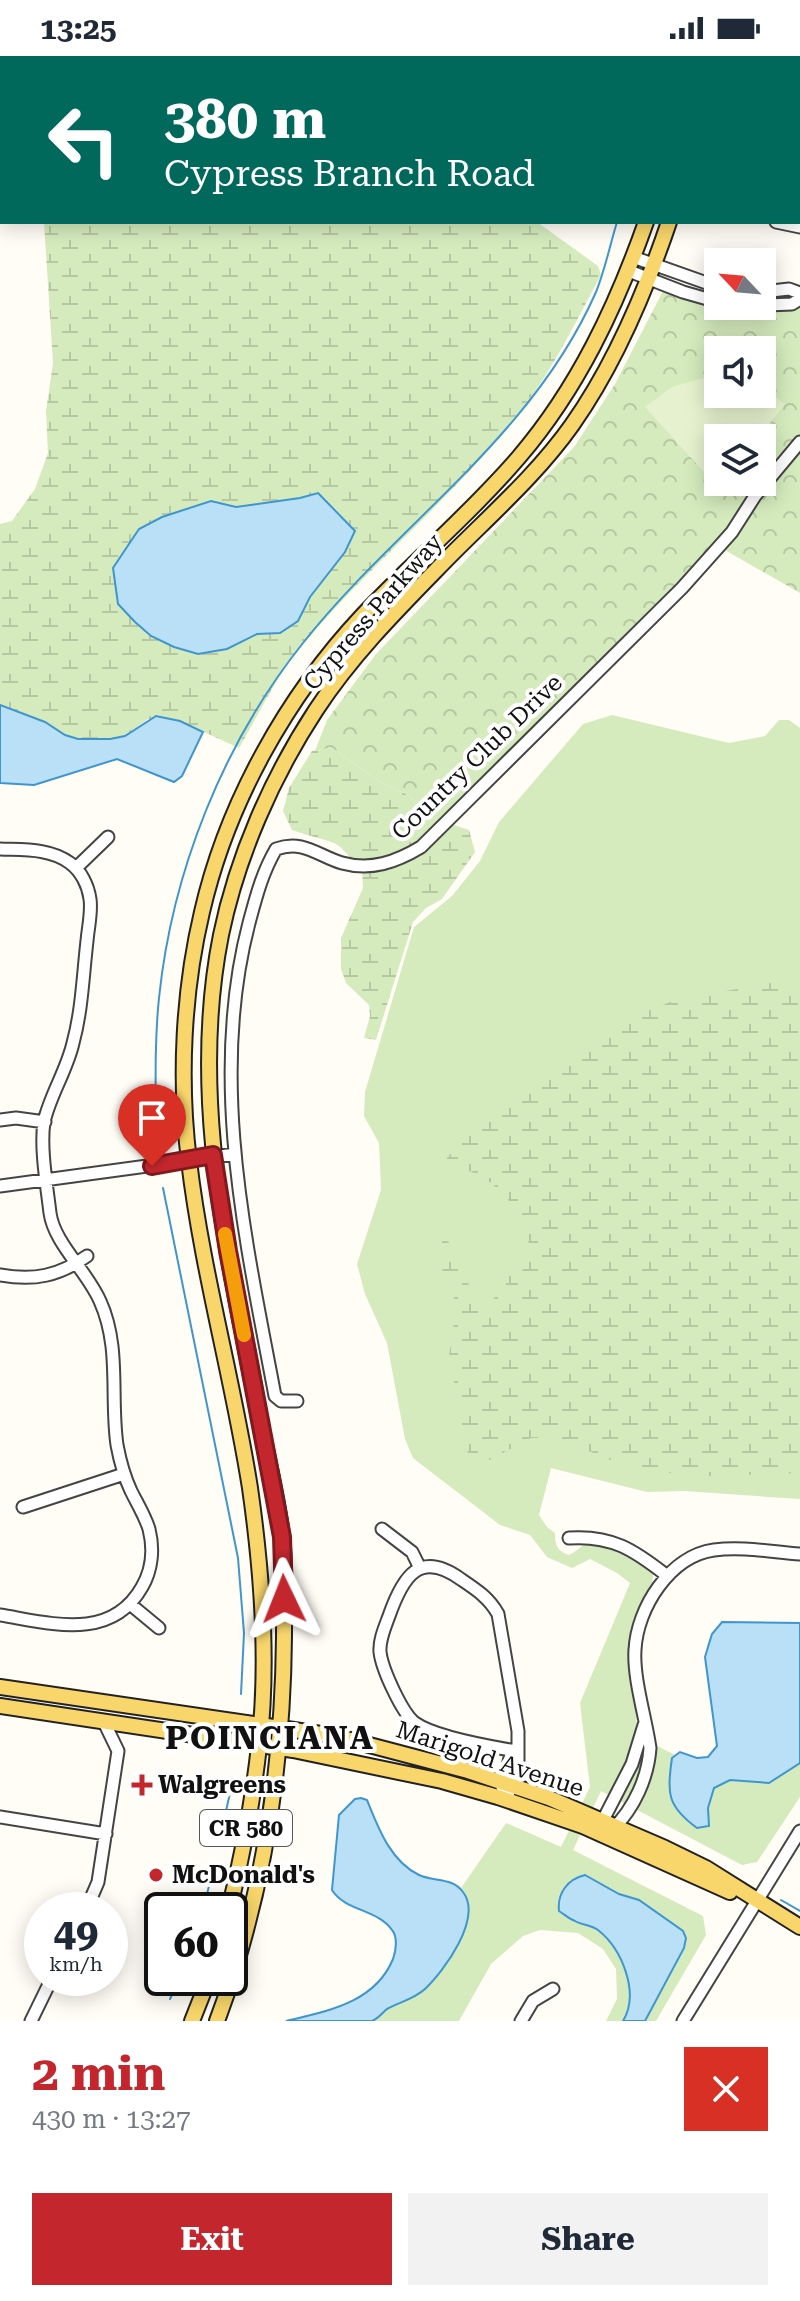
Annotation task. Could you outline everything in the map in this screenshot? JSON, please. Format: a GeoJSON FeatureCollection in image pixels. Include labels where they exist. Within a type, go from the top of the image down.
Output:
{"type":"FeatureCollection","features":[{"type":"Feature","properties":{"kind":"main road","name":"Cypress Parkway"},"geometry":{"type":"LineString","coordinates":[[232,1892],[259,1746],[262,1617],[250,1486],[189,1161],[184,1090],[185,1034],[192,966],[202,912],[224,842],[252,776],[284,718],[318,668],[361,617],[519,457],[551,415],[608,321],[645,224]]}},
{"type":"Feature","properties":{"kind":"main road","name":"Cypress Parkway"},"geometry":{"type":"LineString","coordinates":[[217,2021],[258,1883],[278,1748],[284,1663],[282,1537],[213,1155],[207,1080],[211,999],[221,933],[256,824],[279,775],[316,710],[356,656],[537,467],[571,427],[610,364],[652,272],[668,224]]}},
{"type":"Feature","properties":{"kind":"main road","name":"Marigold Avenue"},"geometry":{"type":"LineString","coordinates":[[0,1687],[335,1736],[384,1747],[606,1828],[738,1896],[757,1901],[800,1927]]}},
{"type":"Feature","properties":{"kind":"main road","name":"Marigold Avenue"},"geometry":{"type":"LineString","coordinates":[[0,1706],[278,1748],[505,1791]]}},
{"type":"Feature","properties":{"kind":"main road"},"geometry":{"type":"LineString","coordinates":[[192,2021],[202,1996]]}},
{"type":"Feature","properties":{"kind":"street"},"geometry":{"type":"LineString","coordinates":[[631,264],[704,296]]}},
{"type":"Feature","properties":{"kind":"street"},"geometry":{"type":"LineString","coordinates":[[652,272],[704,284]]}},
{"type":"Feature","properties":{"kind":"street"},"geometry":{"type":"LineString","coordinates":[[776,290],[789,289],[800,293]]}},
{"type":"Feature","properties":{"kind":"street"},"geometry":{"type":"LineString","coordinates":[[776,305],[792,304],[800,299]]}},
{"type":"Feature","properties":{"kind":"street","name":"Country Club Drive"},"geometry":{"type":"LineString","coordinates":[[297,1401],[281,1401],[275,1396],[250,1264],[235,1154],[230,1077],[233,1016],[243,948],[260,881],[276,849],[287,845],[307,847],[343,863],[375,866],[402,858],[421,847],[682,588],[732,532],[755,496],[800,442]]}},
{"type":"Feature","properties":{"kind":"street"},"geometry":{"type":"LineString","coordinates":[[76,868],[108,837]]}},
{"type":"Feature","properties":{"kind":"street"},"geometry":{"type":"LineString","coordinates":[[0,849],[54,854],[76,868],[91,902],[73,1044],[45,1122],[43,1141],[50,1213],[56,1232],[82,1259],[110,1332],[114,1355],[116,1433],[124,1474],[147,1521],[152,1548],[145,1582],[130,1604],[108,1619],[84,1626],[69,1626],[0,1615]]}},
{"type":"Feature","properties":{"kind":"street"},"geometry":{"type":"LineString","coordinates":[[56,1091],[69,1096]]}},
{"type":"Feature","properties":{"kind":"street"},"geometry":{"type":"LineString","coordinates":[[0,1120],[16,1118],[45,1122]]}},
{"type":"Feature","properties":{"kind":"street"},"geometry":{"type":"LineString","coordinates":[[0,1186],[235,1154]]}},
{"type":"Feature","properties":{"kind":"street"},"geometry":{"type":"LineString","coordinates":[[0,1275],[41,1277],[60,1272],[82,1259]]}},
{"type":"Feature","properties":{"kind":"street"},"geometry":{"type":"LineString","coordinates":[[23,1507],[124,1474]]}},
{"type":"Feature","properties":{"kind":"street"},"geometry":{"type":"LineString","coordinates":[[382,1529],[412,1552],[420,1568]]}},
{"type":"Feature","properties":{"kind":"street"},"geometry":{"type":"LineString","coordinates":[[569,1538],[594,1537],[623,1546],[666,1575]]}},
{"type":"Feature","properties":{"kind":"street"},"geometry":{"type":"LineString","coordinates":[[606,1828],[625,1819],[649,1763],[650,1748],[635,1649],[649,1606],[666,1575],[698,1554],[713,1550],[800,1554]]}},
{"type":"Feature","properties":{"kind":"street"},"geometry":{"type":"LineString","coordinates":[[505,1791],[518,1760],[518,1731],[498,1614],[487,1598],[450,1570],[434,1566],[420,1568],[409,1575],[403,1584],[381,1643],[382,1660],[403,1709],[413,1722],[427,1729],[516,1751]]}},
{"type":"Feature","properties":{"kind":"street"},"geometry":{"type":"LineString","coordinates":[[130,1604],[159,1628]]}},
{"type":"Feature","properties":{"kind":"street"},"geometry":{"type":"LineString","coordinates":[[606,1828],[646,1720]]}},
{"type":"Feature","properties":{"kind":"street"},"geometry":{"type":"LineString","coordinates":[[94,1892],[118,1751],[104,1722]]}},
{"type":"Feature","properties":{"kind":"street"},"geometry":{"type":"LineString","coordinates":[[0,1817],[106,1834]]}},
{"type":"Feature","properties":{"kind":"street"},"geometry":{"type":"LineString","coordinates":[[683,2021],[800,1831]]}},
{"type":"Feature","properties":{"kind":"street"},"geometry":{"type":"LineString","coordinates":[[521,2021],[533,2001],[553,1989]]}},
{"type":"Feature","properties":{"kind":"street"},"geometry":{"type":"LineString","coordinates":[[31,2021],[43,1996]]}},
{"type":"Feature","properties":{"kind":"green space"},"geometry":{"type":"Polygon","coordinates":[[[44,224],[540,224],[598,266],[601,275],[554,362],[520,412],[441,501],[303,644],[239,748],[180,721],[148,719],[125,736],[78,739],[0,705],[0,524],[12,521],[35,489],[48,453],[46,411],[53,363],[44,224]],[[318,493],[236,507],[211,501],[139,529],[132,541],[118,604],[151,636],[227,649],[257,634],[280,633],[298,621],[310,597],[345,552],[330,506],[318,493]]]}},
{"type":"Feature","properties":{"kind":"green space"},"geometry":{"type":"Polygon","coordinates":[[[664,289],[704,302],[704,320],[776,320],[776,311],[800,304],[800,436],[776,464],[776,424],[704,424],[704,496],[750,496],[728,529],[668,596],[440,822],[406,794],[380,782],[331,747],[315,751],[327,720],[376,654],[574,447],[615,384],[664,289]]]}},
{"type":"Feature","properties":{"kind":"green space"},"geometry":{"type":"Polygon","coordinates":[[[704,378],[704,408],[776,408],[776,398],[785,404],[769,424],[704,424],[704,472],[645,407],[672,387],[704,378]]]}},
{"type":"Feature","properties":{"kind":"green space"},"geometry":{"type":"Polygon","coordinates":[[[800,449],[800,593],[723,549],[761,496],[776,496],[776,478],[800,449]]]}},
{"type":"Feature","properties":{"kind":"green space"},"geometry":{"type":"Polygon","coordinates":[[[612,715],[729,743],[765,736],[779,720],[789,720],[800,728],[800,1499],[684,1491],[647,1492],[551,1468],[539,1515],[555,1533],[562,1552],[569,1555],[588,1543],[599,1542],[624,1552],[653,1572],[630,1650],[637,1708],[635,1735],[683,1759],[704,1764],[717,1750],[720,1733],[706,1650],[711,1635],[722,1622],[800,1622],[800,1797],[757,1862],[742,1865],[601,1791],[573,1850],[703,1916],[706,1935],[656,2021],[606,2021],[617,1999],[616,1969],[603,1949],[578,1933],[540,1930],[523,1936],[491,1964],[459,2021],[372,2021],[389,2008],[411,1998],[467,1898],[461,1888],[506,1823],[561,1847],[590,1787],[580,1703],[630,1583],[590,1559],[572,1568],[547,1557],[530,1535],[500,1525],[413,1458],[405,1439],[387,1343],[365,1294],[357,1264],[381,1190],[379,1143],[364,1116],[365,1092],[414,927],[452,896],[480,861],[499,822],[583,724],[612,715]]]}},
{"type":"Feature","properties":{"kind":"green space"},"geometry":{"type":"Polygon","coordinates":[[[331,747],[380,782],[406,794],[440,822],[401,854],[376,863],[353,859],[334,843],[292,830],[283,811],[289,788],[312,751],[331,747]]]}},
{"type":"Feature","properties":{"kind":"green space"},"geometry":{"type":"Polygon","coordinates":[[[451,824],[469,830],[475,852],[442,899],[426,908],[413,922],[376,1040],[364,1038],[370,1016],[369,1005],[346,983],[341,969],[341,938],[363,888],[362,869],[400,863],[421,850],[451,824]]]}},
{"type":"Feature","properties":{"kind":"green space"},"geometry":{"type":"Polygon","coordinates":[[[771,983],[800,986],[800,1473],[710,1476],[634,1470],[558,1438],[531,1438],[478,1466],[470,1465],[449,1356],[455,1316],[454,1297],[441,1267],[437,1244],[440,1239],[449,1242],[469,1284],[489,1304],[505,1286],[509,1276],[521,1275],[528,1238],[515,1208],[499,1190],[472,1172],[443,1163],[471,1129],[613,1025],[675,1000],[771,983]]]}},
{"type":"Feature","properties":{"kind":"water"},"geometry":{"type":"Polygon","coordinates":[[[318,493],[355,531],[345,552],[310,597],[298,621],[280,633],[257,634],[227,649],[198,654],[151,636],[118,604],[113,568],[139,529],[162,517],[211,501],[236,507],[318,493]]]}},
{"type":"Feature","properties":{"kind":"water"},"geometry":{"type":"Polygon","coordinates":[[[0,705],[78,739],[125,736],[156,716],[180,721],[203,732],[182,776],[174,782],[117,759],[34,785],[0,783],[0,705]]]}},
{"type":"Feature","properties":{"kind":"water"},"geometry":{"type":"Polygon","coordinates":[[[722,1622],[800,1623],[800,1763],[769,1783],[730,1780],[714,1788],[708,1808],[709,1826],[697,1828],[680,1813],[671,1798],[670,1770],[672,1758],[680,1752],[697,1758],[708,1757],[717,1746],[705,1657],[712,1634],[722,1622]]]}},
{"type":"Feature","properties":{"kind":"water"},"geometry":{"type":"Polygon","coordinates":[[[355,1799],[367,1800],[386,1842],[400,1861],[419,1875],[448,1882],[463,1892],[468,1903],[465,1929],[451,1957],[425,1989],[387,2009],[374,2020],[286,2021],[333,2009],[362,1995],[385,1974],[393,1959],[396,1940],[386,1923],[345,1902],[332,1890],[339,1815],[355,1799]]]}},
{"type":"Feature","properties":{"kind":"water"},"geometry":{"type":"Polygon","coordinates":[[[585,1875],[619,1894],[639,1900],[683,1931],[686,1938],[684,1948],[645,2021],[623,2021],[630,1998],[629,1985],[621,1960],[607,1938],[595,1928],[559,1911],[565,1888],[585,1875]]]}},
{"type":"Feature","properties":{"kind":"waterway"},"geometry":{"type":"LineString","coordinates":[[156,1143],[156,1034],[166,951],[189,857],[226,766],[274,682],[303,643],[340,599],[461,477],[537,392],[569,344],[596,292],[616,224]]}},
{"type":"Feature","properties":{"kind":"waterway"},"geometry":{"type":"LineString","coordinates":[[163,1188],[238,1558],[244,1633],[241,1694]]}},
{"type":"Feature","properties":{"kind":"waterway"},"geometry":{"type":"LineString","coordinates":[[220,1838],[232,1784]]}},
{"type":"Feature","properties":{"kind":"waterway"},"geometry":{"type":"LineString","coordinates":[[208,1892],[214,1866]]}},
{"type":"Feature","properties":{"kind":"waterway"},"geometry":{"type":"LineString","coordinates":[[781,1900],[800,1911]]}},
{"type":"Feature","properties":{"kind":"slow traffic"},"geometry":{"type":"LineString","coordinates":[[225,1234],[244,1335]]}},
{"type":"Feature","properties":{"kind":"place","name":"Walgreens"},"geometry":{"type":"Point","coordinates":[142,1785]}},
{"type":"Feature","properties":{"kind":"place","name":"McDonald's"},"geometry":{"type":"Point","coordinates":[156,1875]}},
{"type":"Feature","properties":{"kind":"district","name":"POINCIANA"},"geometry":{"type":"Point","coordinates":[270,1738]}},
{"type":"Feature","properties":{"kind":"route"},"geometry":{"type":"LineString","coordinates":[[152,1166],[213,1155],[282,1537],[284,1599]]}}]}
